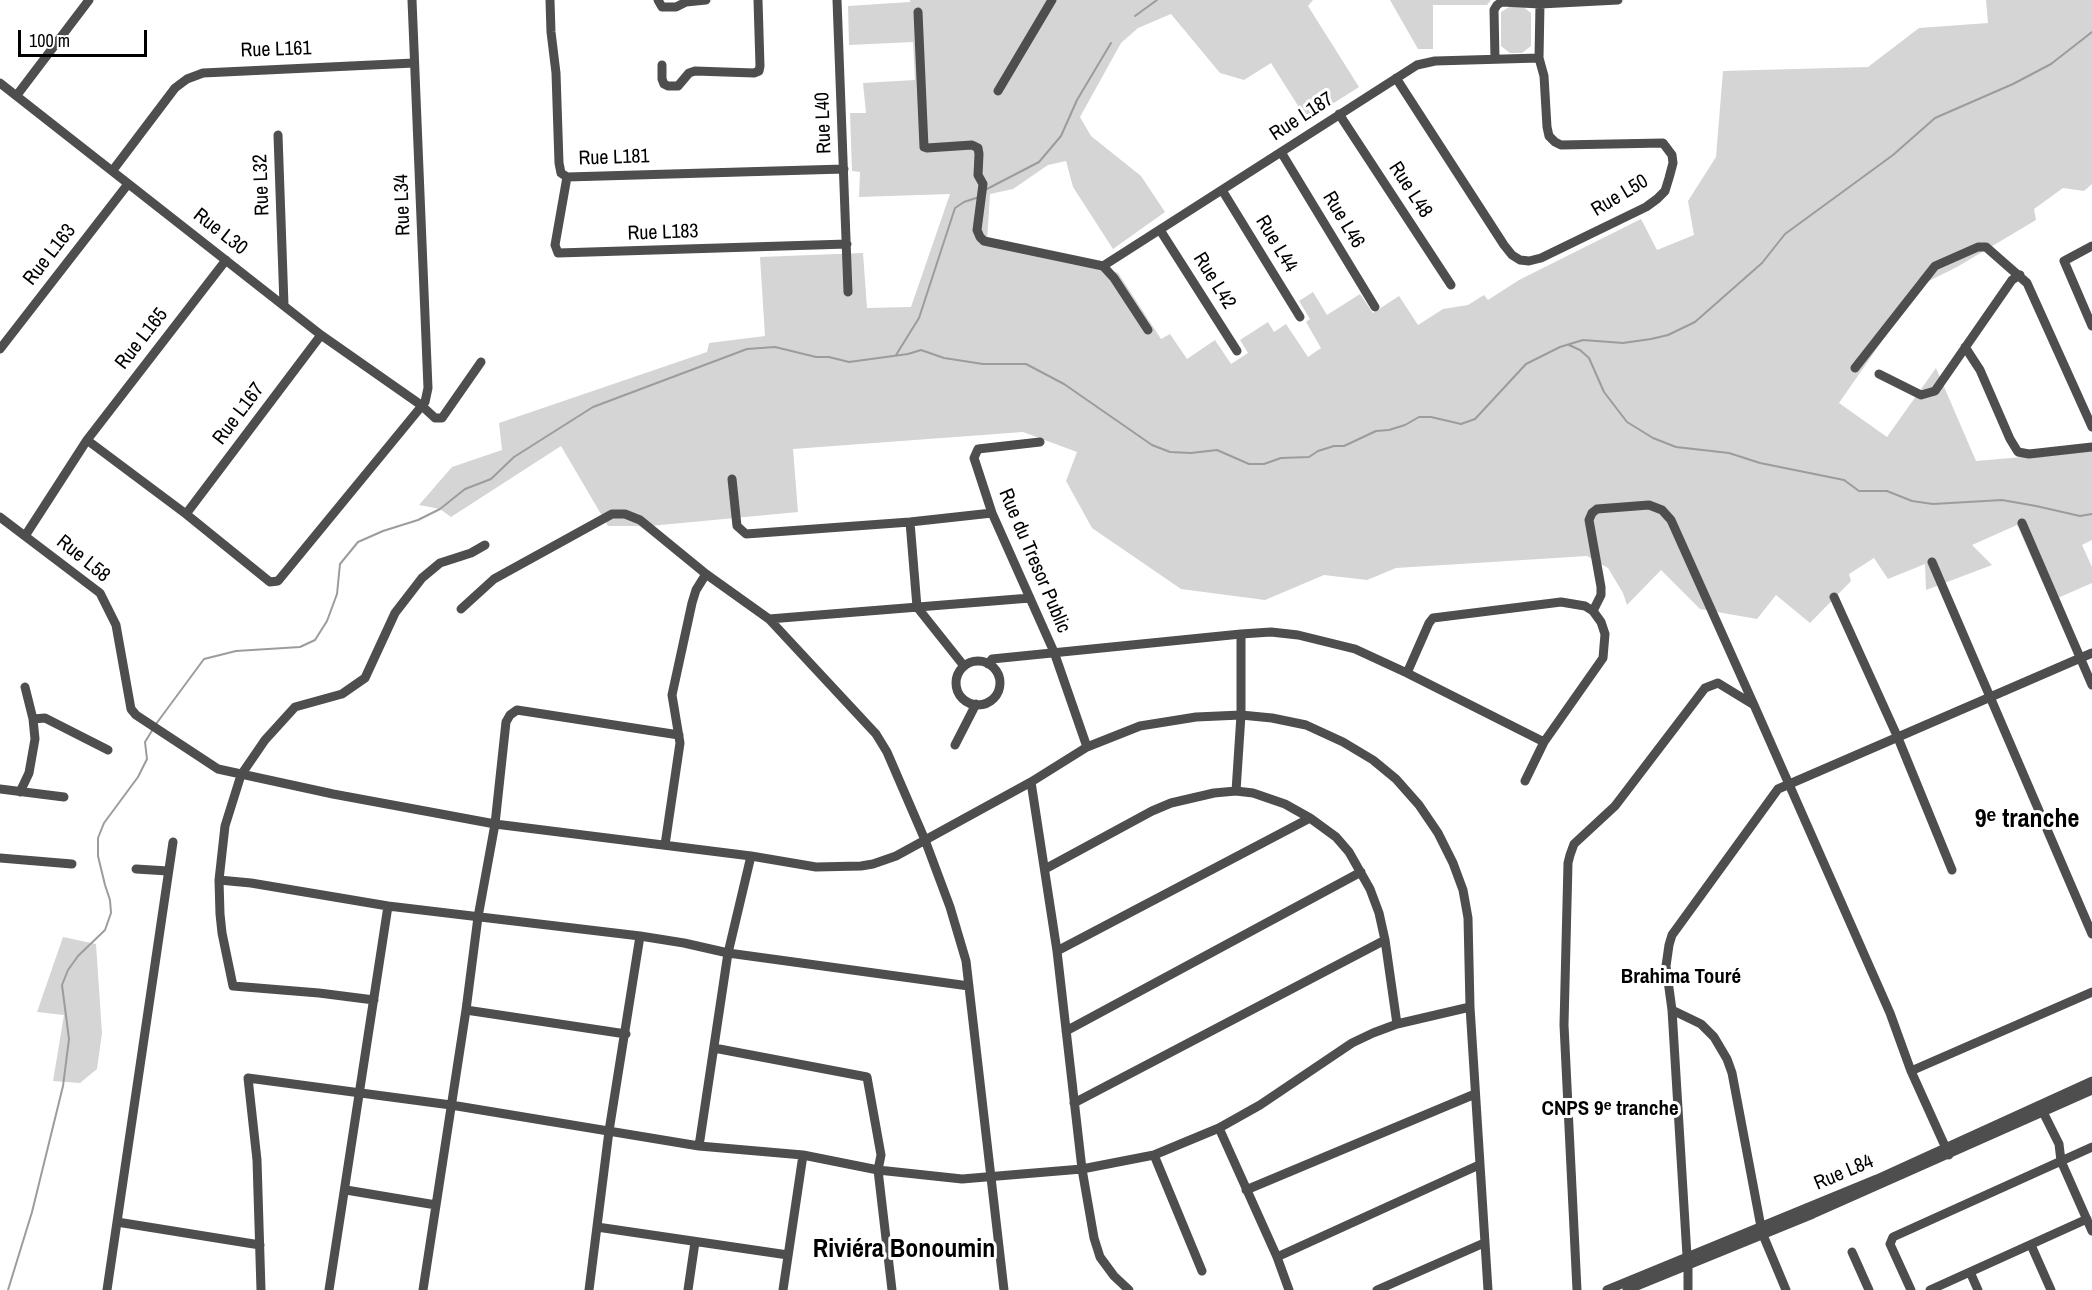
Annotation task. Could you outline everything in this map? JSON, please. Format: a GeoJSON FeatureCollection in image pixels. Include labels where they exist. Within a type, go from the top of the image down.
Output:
{"type":"FeatureCollection","features":[{"type":"Feature","properties":{"kind":"street"},"geometry":{"type":"LineString","coordinates":[[17,95],[90,0]]}},
{"type":"Feature","properties":{"kind":"street","name":"Rue L34"},"geometry":{"type":"LineString","coordinates":[[412,0],[428,387],[425,402],[421,405]]}},
{"type":"Feature","properties":{"kind":"street","name":"Rue L181"},"geometry":{"type":"LineString","coordinates":[[550,0],[556,73],[559,163],[561,172],[567,177],[844,169]]}},
{"type":"Feature","properties":{"kind":"street"},"geometry":{"type":"LineString","coordinates":[[658,0],[662,7],[676,7],[686,2],[706,0]]}},
{"type":"Feature","properties":{"kind":"street"},"geometry":{"type":"LineString","coordinates":[[662,64],[662,79],[668,86],[678,86],[689,73],[695,71],[754,73],[759,71],[758,0]]}},
{"type":"Feature","properties":{"kind":"street","name":"Rue L40"},"geometry":{"type":"LineString","coordinates":[[837,0],[848,292]]}},
{"type":"Feature","properties":{"kind":"street"},"geometry":{"type":"LineString","coordinates":[[998,91],[1052,0]]}},
{"type":"Feature","properties":{"kind":"street"},"geometry":{"type":"LineString","coordinates":[[1495,59],[1494,10],[1502,1],[1540,4],[1618,0]]}},
{"type":"Feature","properties":{"kind":"street","name":"Rue L50"},"geometry":{"type":"LineString","coordinates":[[1396,78],[1504,245],[1512,255],[1520,260],[1529,261],[1540,258],[1646,207],[1665,190],[1673,163],[1672,155],[1663,143],[1561,145],[1549,136],[1544,76],[1539,58],[1540,4]]}},
{"type":"Feature","properties":{"kind":"street"},"geometry":{"type":"LineString","coordinates":[[918,12],[924,147],[972,145],[978,148],[978,175],[983,184],[977,230],[980,237],[984,241],[1103,266],[1114,278],[1148,330]]}},
{"type":"Feature","properties":{"kind":"street","name":"Rue L187"},"geometry":{"type":"LineString","coordinates":[[1103,266],[1407,70],[1426,62],[1539,58]]}},
{"type":"Feature","properties":{"kind":"street","name":"Rue L161"},"geometry":{"type":"LineString","coordinates":[[112,170],[175,88],[187,78],[202,73],[414,63]]}},
{"type":"Feature","properties":{"kind":"street","name":"Rue L30"},"geometry":{"type":"LineString","coordinates":[[0,85],[17,95],[321,335],[421,405],[435,418],[442,418],[481,362]]}},
{"type":"Feature","properties":{"kind":"street","name":"Rue L48"},"geometry":{"type":"LineString","coordinates":[[1339,114],[1450,285]]}},
{"type":"Feature","properties":{"kind":"street","name":"Rue L32"},"geometry":{"type":"LineString","coordinates":[[278,135],[284,305]]}},
{"type":"Feature","properties":{"kind":"street","name":"Rue L46"},"geometry":{"type":"LineString","coordinates":[[1281,152],[1375,307]]}},
{"type":"Feature","properties":{"kind":"street","name":"Rue L183"},"geometry":{"type":"LineString","coordinates":[[567,177],[555,246],[558,254],[847,244]]}},
{"type":"Feature","properties":{"kind":"street","name":"Rue L163"},"geometry":{"type":"LineString","coordinates":[[0,349],[129,184]]}},
{"type":"Feature","properties":{"kind":"street","name":"Rue L44"},"geometry":{"type":"LineString","coordinates":[[1222,190],[1300,317]]}},
{"type":"Feature","properties":{"kind":"street","name":"Rue L42"},"geometry":{"type":"LineString","coordinates":[[1160,230],[1237,351]]}},
{"type":"Feature","properties":{"kind":"street"},"geometry":{"type":"LineString","coordinates":[[2091,320],[2064,261],[2092,246]]}},
{"type":"Feature","properties":{"kind":"street"},"geometry":{"type":"LineString","coordinates":[[1855,368],[1930,271],[1940,263],[1983,247],[2027,283],[2092,427]]}},
{"type":"Feature","properties":{"kind":"street","name":"Rue L165"},"geometry":{"type":"LineString","coordinates":[[25,536],[87,440],[226,260]]}},
{"type":"Feature","properties":{"kind":"street"},"geometry":{"type":"LineString","coordinates":[[1879,374],[1921,395],[1935,391],[2012,280],[2020,275]]}},
{"type":"Feature","properties":{"kind":"street","name":"Rue L167"},"geometry":{"type":"LineString","coordinates":[[186,514],[321,335]]}},
{"type":"Feature","properties":{"kind":"street"},"geometry":{"type":"LineString","coordinates":[[1965,347],[1980,370],[2018,452],[2029,454],[2092,447]]}},
{"type":"Feature","properties":{"kind":"street"},"geometry":{"type":"LineString","coordinates":[[87,440],[186,514],[270,582],[278,581],[421,405]]}},
{"type":"Feature","properties":{"kind":"street","name":"Rue du Tresor Public"},"geometry":{"type":"LineString","coordinates":[[1040,442],[978,449],[974,458],[992,513],[1054,652],[1088,747]]}},
{"type":"Feature","properties":{"kind":"street"},"geometry":{"type":"LineString","coordinates":[[732,479],[737,526],[746,534],[910,522],[992,513]]}},
{"type":"Feature","properties":{"kind":"street"},"geometry":{"type":"LineString","coordinates":[[1593,611],[1601,595],[1601,587],[1589,520],[1592,513],[1597,509],[1649,505],[1662,510],[1671,520],[1754,705],[1890,1012],[1911,1071],[1947,1151]]}},
{"type":"Feature","properties":{"kind":"street"},"geometry":{"type":"LineString","coordinates":[[461,609],[494,579],[612,514],[626,514],[640,520],[706,574],[769,619],[876,734],[891,762],[925,840],[966,962],[1004,1290]]}},
{"type":"Feature","properties":{"kind":"street","name":"Rue L58"},"geometry":{"type":"LineString","coordinates":[[0,517],[100,593],[116,625],[129,706],[136,715],[218,769],[241,775]]}},
{"type":"Feature","properties":{"kind":"street"},"geometry":{"type":"LineString","coordinates":[[910,522],[917,607],[964,666]]}},
{"type":"Feature","properties":{"kind":"street"},"geometry":{"type":"LineString","coordinates":[[2022,523],[2092,685]]}},
{"type":"Feature","properties":{"kind":"street"},"geometry":{"type":"LineString","coordinates":[[374,1000],[233,986],[222,933],[219,880],[225,826],[241,775],[265,740],[295,707],[342,694],[365,678],[394,613],[431,569],[440,563],[471,553],[485,544]]}},
{"type":"Feature","properties":{"kind":"street"},"geometry":{"type":"LineString","coordinates":[[1932,562],[2092,934]]}},
{"type":"Feature","properties":{"kind":"street"},"geometry":{"type":"LineString","coordinates":[[665,845],[680,743],[672,695],[692,603],[696,590],[706,574]]}},
{"type":"Feature","properties":{"kind":"street"},"geometry":{"type":"LineString","coordinates":[[1834,597],[1898,738],[1952,870]]}},
{"type":"Feature","properties":{"kind":"street"},"geometry":{"type":"LineString","coordinates":[[769,619],[1030,598]]}},
{"type":"Feature","properties":{"kind":"street"},"geometry":{"type":"LineString","coordinates":[[1407,673],[1433,618],[1553,602],[1585,606],[1593,611],[1601,622],[1605,634],[1603,658],[1544,742],[1524,782]]}},
{"type":"Feature","properties":{"kind":"street"},"geometry":{"type":"LineString","coordinates":[[988,664],[992,659],[1241,634],[1271,632],[1298,635],[1355,649],[1544,742]]}},
{"type":"Feature","properties":{"kind":"street"},"geometry":{"type":"LineString","coordinates":[[1236,791],[1241,715],[1241,634]]}},
{"type":"Feature","properties":{"kind":"street"},"geometry":{"type":"LineString","coordinates":[[1688,1290],[1672,1010],[1666,966],[1672,935],[1776,791],[2092,653]]}},
{"type":"Feature","properties":{"kind":"street"},"geometry":{"type":"LineString","coordinates":[[976,661],[988,664],[998,674],[999,689],[990,701],[969,703],[958,693],[957,678],[964,666],[976,661]]}},
{"type":"Feature","properties":{"kind":"street"},"geometry":{"type":"LineString","coordinates":[[1577,1290],[1564,1025],[1570,855],[1574,844],[1615,806],[1705,688],[1718,683],[1754,705]]}},
{"type":"Feature","properties":{"kind":"street"},"geometry":{"type":"LineString","coordinates":[[20,792],[29,773],[35,739],[33,719],[25,687]]}},
{"type":"Feature","properties":{"kind":"street"},"geometry":{"type":"LineString","coordinates":[[955,745],[976,704]]}},
{"type":"Feature","properties":{"kind":"street"},"geometry":{"type":"LineString","coordinates":[[423,1290],[478,917],[495,824],[506,722],[510,715],[518,710],[679,735]]}},
{"type":"Feature","properties":{"kind":"street"},"geometry":{"type":"LineString","coordinates":[[241,775],[495,824],[751,856],[816,867],[861,866],[884,861],[925,840],[1108,737],[1149,724],[1196,717],[1241,715],[1306,725],[1343,742],[1373,760],[1396,778],[1419,805],[1438,833],[1463,890],[1468,918],[1470,1007],[1488,1290]]}},
{"type":"Feature","properties":{"kind":"street"},"geometry":{"type":"LineString","coordinates":[[33,719],[45,718],[108,750]]}},
{"type":"Feature","properties":{"kind":"street"},"geometry":{"type":"LineString","coordinates":[[1031,782],[1058,951],[1082,1169],[1094,1238],[1100,1257],[1114,1276],[1129,1290]]}},
{"type":"Feature","properties":{"kind":"street"},"geometry":{"type":"LineString","coordinates":[[0,789],[64,797]]}},
{"type":"Feature","properties":{"kind":"street"},"geometry":{"type":"LineString","coordinates":[[1045,869],[1152,811],[1172,803],[1214,793],[1236,791],[1263,796],[1297,809],[1336,837],[1349,852],[1361,872],[1379,913],[1397,1024]]}},
{"type":"Feature","properties":{"kind":"street"},"geometry":{"type":"LineString","coordinates":[[1058,951],[1310,818]]}},
{"type":"Feature","properties":{"kind":"street"},"geometry":{"type":"LineString","coordinates":[[107,1290],[173,842]]}},
{"type":"Feature","properties":{"kind":"street"},"geometry":{"type":"LineString","coordinates":[[699,1146],[728,953],[751,856]]}},
{"type":"Feature","properties":{"kind":"street"},"geometry":{"type":"LineString","coordinates":[[0,858],[72,864]]}},
{"type":"Feature","properties":{"kind":"street"},"geometry":{"type":"LineString","coordinates":[[136,868],[168,871]]}},
{"type":"Feature","properties":{"kind":"street"},"geometry":{"type":"LineString","coordinates":[[1066,1031],[1361,872]]}},
{"type":"Feature","properties":{"kind":"street"},"geometry":{"type":"LineString","coordinates":[[219,880],[251,883],[388,906],[640,936],[728,953],[969,986]]}},
{"type":"Feature","properties":{"kind":"street"},"geometry":{"type":"LineString","coordinates":[[329,1290],[388,906]]}},
{"type":"Feature","properties":{"kind":"street"},"geometry":{"type":"LineString","coordinates":[[589,1290],[609,1131],[640,936]]}},
{"type":"Feature","properties":{"kind":"street"},"geometry":{"type":"LineString","coordinates":[[1074,1102],[1385,940]]}},
{"type":"Feature","properties":{"kind":"street"},"geometry":{"type":"LineString","coordinates":[[1911,1071],[2092,992]]}},
{"type":"Feature","properties":{"kind":"street"},"geometry":{"type":"LineString","coordinates":[[261,1290],[256,1160],[248,1078],[451,1105],[699,1146],[803,1155],[878,1170],[962,1179],[1082,1169],[1154,1155],[1220,1128],[1260,1105],[1352,1043],[1397,1024],[1470,1007]]}},
{"type":"Feature","properties":{"kind":"street"},"geometry":{"type":"LineString","coordinates":[[466,1010],[626,1034]]}},
{"type":"Feature","properties":{"kind":"street"},"geometry":{"type":"LineString","coordinates":[[1672,1010],[1701,1024],[1714,1038],[1727,1059],[1732,1072],[1762,1231],[1786,1290]]}},
{"type":"Feature","properties":{"kind":"street"},"geometry":{"type":"LineString","coordinates":[[714,1048],[867,1077],[881,1155],[878,1170],[892,1290]]}},
{"type":"Feature","properties":{"kind":"street","name":"Rue L84"},"geometry":{"type":"LineString","coordinates":[[1947,1151],[2092,1081]]}},
{"type":"Feature","properties":{"kind":"street","name":"Rue L84"},"geometry":{"type":"LineString","coordinates":[[1607,1290],[1762,1231],[2092,1090]]}},
{"type":"Feature","properties":{"kind":"street"},"geometry":{"type":"LineString","coordinates":[[1246,1190],[1475,1094]]}},
{"type":"Feature","properties":{"kind":"street"},"geometry":{"type":"LineString","coordinates":[[2041,1113],[2092,1230]]}},
{"type":"Feature","properties":{"kind":"street"},"geometry":{"type":"LineString","coordinates":[[1220,1128],[1277,1257],[1289,1290]]}},
{"type":"Feature","properties":{"kind":"street"},"geometry":{"type":"LineString","coordinates":[[1911,1290],[1890,1244],[1893,1237],[2061,1158],[2092,1147]]}},
{"type":"Feature","properties":{"kind":"street"},"geometry":{"type":"LineString","coordinates":[[783,1290],[803,1155]]}},
{"type":"Feature","properties":{"kind":"street"},"geometry":{"type":"LineString","coordinates":[[1154,1155],[1202,1271]]}},
{"type":"Feature","properties":{"kind":"street"},"geometry":{"type":"LineString","coordinates":[[1277,1257],[1479,1165]]}},
{"type":"Feature","properties":{"kind":"street"},"geometry":{"type":"LineString","coordinates":[[346,1190],[436,1205]]}},
{"type":"Feature","properties":{"kind":"street"},"geometry":{"type":"LineString","coordinates":[[1930,1290],[2087,1219]]}},
{"type":"Feature","properties":{"kind":"street"},"geometry":{"type":"LineString","coordinates":[[117,1222],[260,1245]]}},
{"type":"Feature","properties":{"kind":"street"},"geometry":{"type":"LineString","coordinates":[[597,1227],[788,1255]]}},
{"type":"Feature","properties":{"kind":"street"},"geometry":{"type":"LineString","coordinates":[[688,1290],[695,1242]]}},
{"type":"Feature","properties":{"kind":"street"},"geometry":{"type":"LineString","coordinates":[[1377,1290],[1484,1243]]}},
{"type":"Feature","properties":{"kind":"street"},"geometry":{"type":"LineString","coordinates":[[2031,1245],[2051,1290]]}},
{"type":"Feature","properties":{"kind":"street"},"geometry":{"type":"LineString","coordinates":[[1852,1252],[1869,1290]]}},
{"type":"Feature","properties":{"kind":"street","name":"Rue L84"},"geometry":{"type":"LineString","coordinates":[[1627,1290],[1687,1261]]}},
{"type":"Feature","properties":{"kind":"street"},"geometry":{"type":"LineString","coordinates":[[1970,1272],[1978,1290]]}},
{"type":"Feature","properties":{"kind":"shaded area"},"geometry":{"type":"Polygon","coordinates":[[[910,0],[1313,0],[1308,6],[1359,87],[1307,120],[1271,63],[1244,80],[1220,73],[1171,14],[1138,28],[1121,43],[1080,117],[1091,136],[1141,176],[1165,212],[1113,249],[1073,187],[1066,161],[1048,165],[1013,189],[990,194],[987,241],[1094,264],[1118,273],[1161,339],[1170,334],[1187,359],[1215,340],[1231,364],[1248,353],[1240,340],[1268,322],[1274,332],[1286,324],[1308,357],[1321,348],[1306,322],[1310,319],[1299,301],[1313,292],[1327,315],[1360,294],[1373,313],[1399,296],[1418,325],[1443,309],[1468,305],[1484,295],[1488,300],[1519,280],[1641,219],[1657,250],[1694,235],[1688,201],[1716,157],[1723,71],[1868,67],[1919,28],[1988,23],[1986,0],[2092,0],[2092,184],[2084,191],[2063,188],[2034,209],[2036,220],[1957,267],[1921,285],[1839,403],[1887,437],[1936,368],[1976,461],[2092,451],[2092,540],[2082,545],[2092,567],[2092,583],[2051,601],[2017,525],[1972,545],[1992,565],[1926,590],[1925,564],[1888,579],[1874,558],[1849,574],[1851,581],[1810,623],[1776,595],[1757,619],[1700,609],[1661,570],[1627,605],[1623,593],[1608,568],[1587,556],[1396,568],[1367,580],[1324,575],[1265,600],[1181,589],[1092,528],[1066,481],[1077,452],[1023,432],[793,449],[798,512],[650,526],[608,526],[561,446],[451,517],[440,509],[419,505],[452,467],[502,450],[499,423],[707,352],[709,343],[765,336],[760,257],[863,253],[867,308],[911,307],[950,194],[859,197],[860,172],[852,171],[850,113],[866,113],[863,83],[915,80],[913,42],[849,45],[848,6],[910,2],[910,0]]]}},
{"type":"Feature","properties":{"kind":"shaded area"},"geometry":{"type":"Polygon","coordinates":[[[1390,0],[1491,0],[1487,5],[1433,5],[1433,49],[1418,49],[1390,0]]]}},
{"type":"Feature","properties":{"kind":"shaded area"},"geometry":{"type":"Polygon","coordinates":[[[1511,6],[1522,6],[1531,13],[1531,46],[1522,53],[1510,53],[1501,46],[1501,12],[1511,6]]]}},
{"type":"Feature","properties":{"kind":"shaded area"},"geometry":{"type":"Polygon","coordinates":[[[63,937],[96,944],[102,1033],[97,1069],[80,1083],[53,1081],[64,1015],[37,1012],[63,937]]]}},
{"type":"Feature","properties":{"kind":"waterway"},"geometry":{"type":"LineString","coordinates":[[1135,16],[1157,0]]}},
{"type":"Feature","properties":{"kind":"waterway"},"geometry":{"type":"LineString","coordinates":[[156,724],[204,659],[236,651],[300,647],[315,640],[327,621],[337,594],[340,564],[358,542],[418,520],[440,509],[465,489],[491,479],[514,457],[593,407],[747,349],[775,347],[849,362],[908,354],[921,350],[944,358],[983,364],[1026,364],[1064,384],[1152,445],[1170,452],[1191,453],[1217,450],[1249,464],[1264,464],[1281,458],[1309,457],[1318,451],[1334,446],[1344,446],[1376,431],[1405,425],[1419,417],[1431,417],[1461,424],[1475,419],[1526,364],[1560,347],[1583,340],[1623,343],[1651,339],[1668,335],[1695,322],[1762,263],[1785,234],[1893,155],[1935,118],[2013,84],[2051,64],[2092,32]]}},
{"type":"Feature","properties":{"kind":"waterway"},"geometry":{"type":"LineString","coordinates":[[985,190],[1039,162],[1061,136],[1077,100],[1111,43]]}},
{"type":"Feature","properties":{"kind":"waterway"},"geometry":{"type":"LineString","coordinates":[[896,355],[919,318],[955,208],[979,197]]}},
{"type":"Feature","properties":{"kind":"waterway"},"geometry":{"type":"LineString","coordinates":[[1569,345],[1580,350],[1589,358],[1604,392],[1627,422],[1653,438],[1676,447],[1729,453],[1760,463],[1844,480],[1859,491],[1887,491],[1912,501],[1933,504],[2002,500],[2080,516],[2092,514]]}},
{"type":"Feature","properties":{"kind":"waterway"},"geometry":{"type":"LineString","coordinates":[[8,1290],[32,1212],[63,1086],[69,1039],[62,985],[68,970],[78,956],[105,930],[111,913],[110,900],[98,856],[98,838],[104,823],[138,777],[147,759],[145,742],[153,729]]}},
{"type":"Feature","properties":{"kind":"district","name":"9ᵉ tranche"},"geometry":{"type":"Point","coordinates":[2027,820]}},
{"type":"Feature","properties":{"kind":"district","name":"Brahima Touré"},"geometry":{"type":"Point","coordinates":[1681,977]}},
{"type":"Feature","properties":{"kind":"district","name":"CNPS 9ᵉ tranche"},"geometry":{"type":"Point","coordinates":[1610,1109]}},
{"type":"Feature","properties":{"kind":"district","name":"Riviéra Bonoumin"},"geometry":{"type":"Point","coordinates":[904,1250]}}]}
